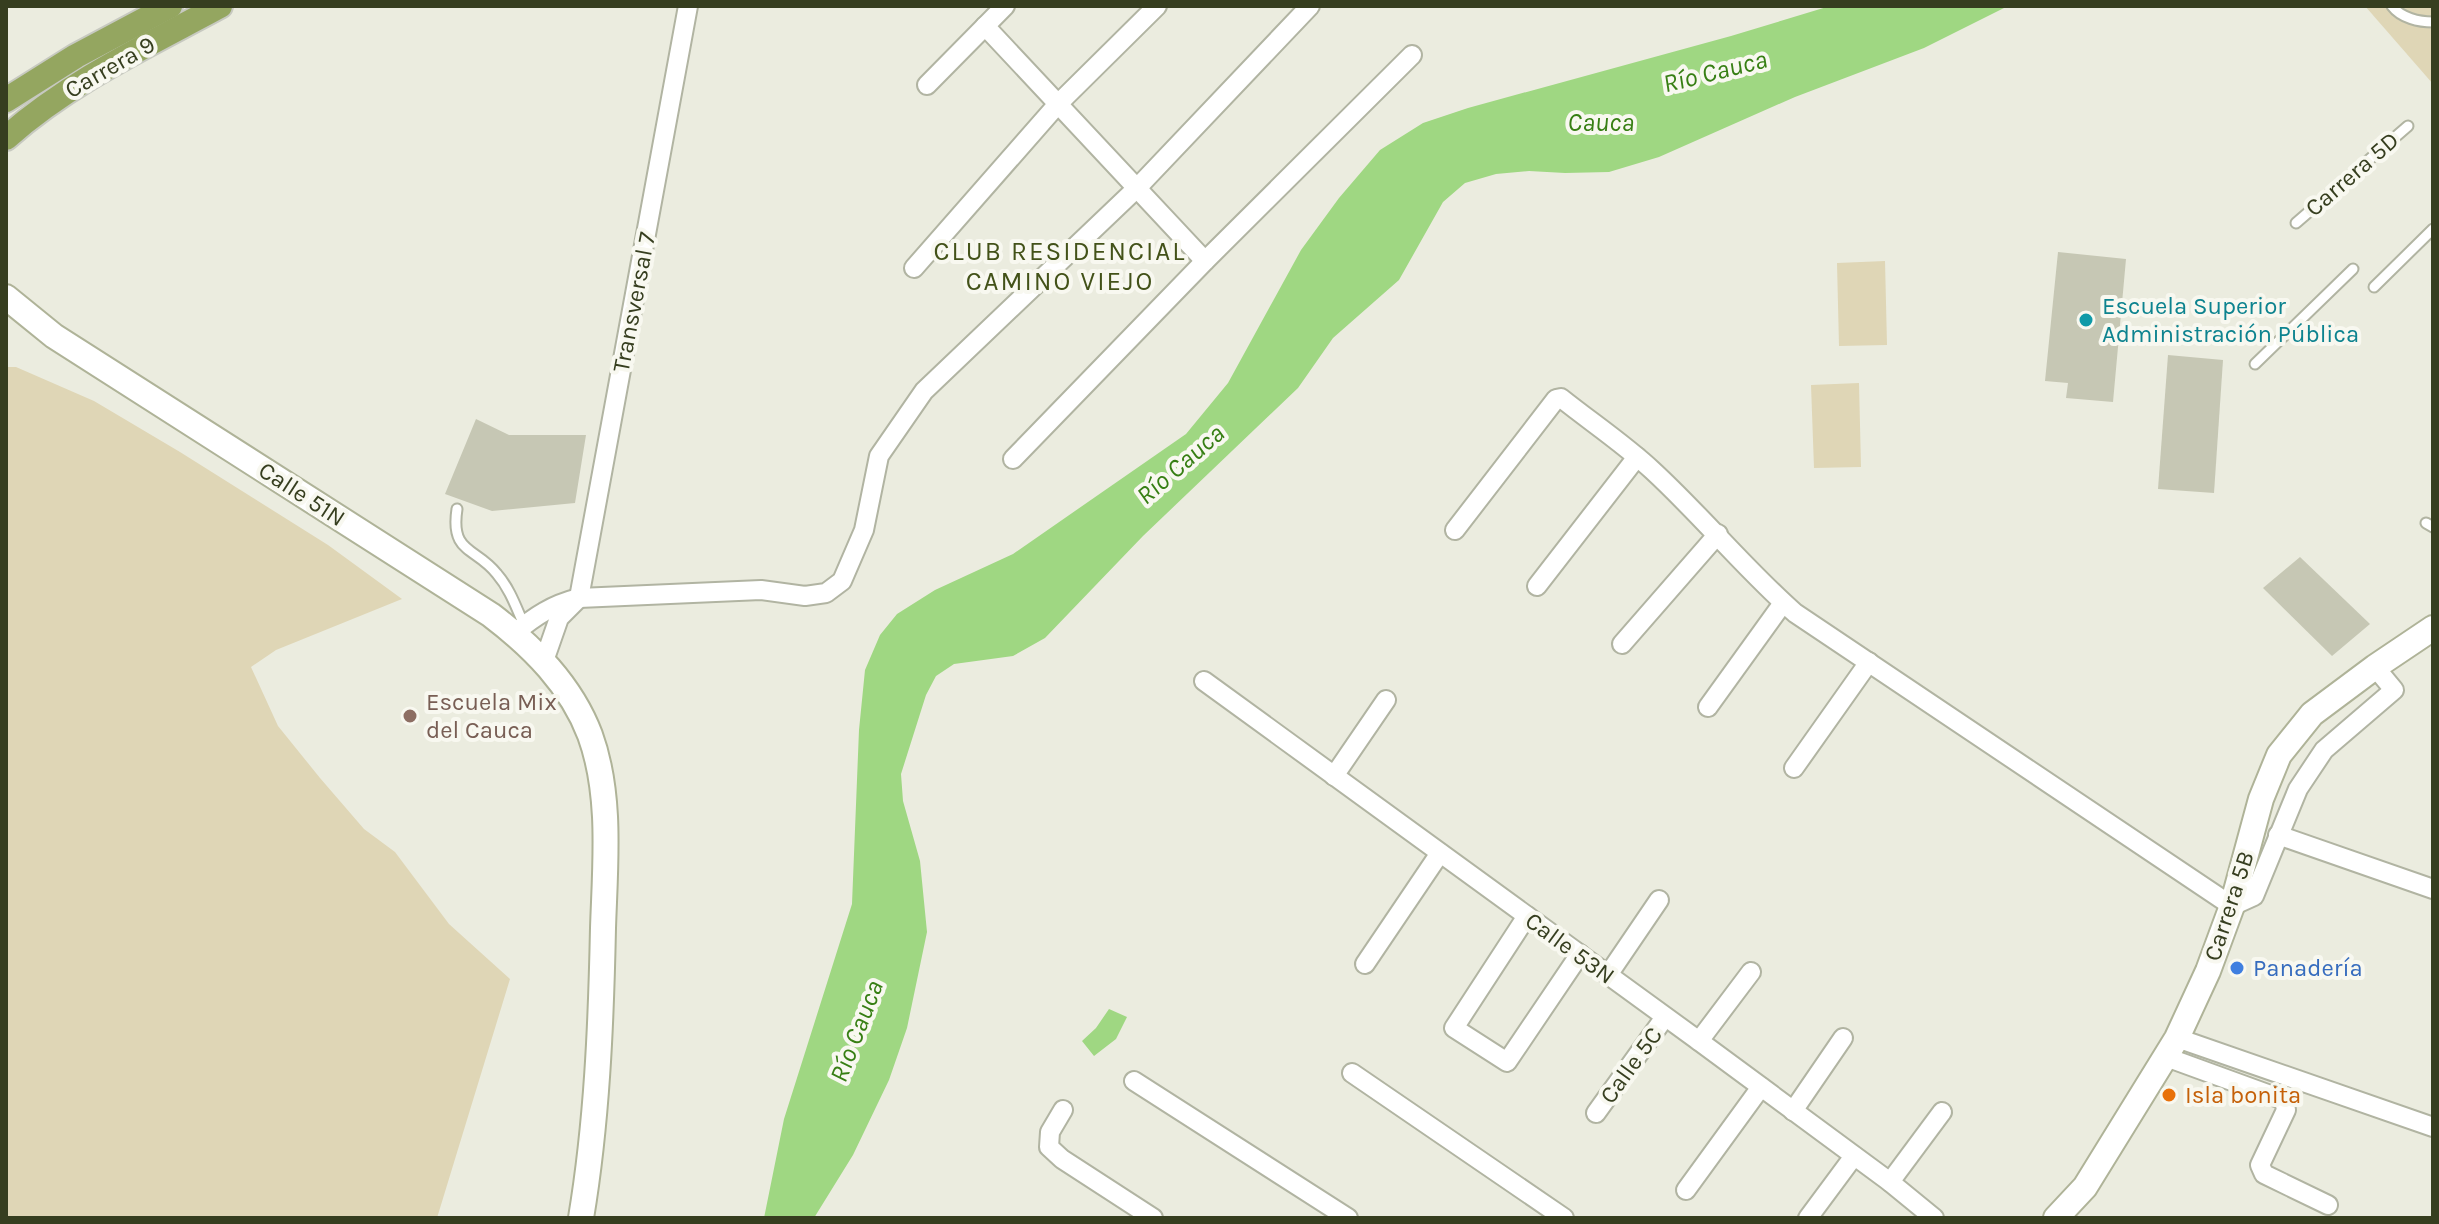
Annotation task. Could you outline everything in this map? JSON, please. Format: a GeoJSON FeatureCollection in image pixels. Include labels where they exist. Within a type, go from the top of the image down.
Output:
{"type":"FeatureCollection","features":[{"type":"Feature","properties":{"kind":"main road","name":"Carrera 9"},"geometry":{"type":"LineString","coordinates":[[6,100],[76,56],[170,6]]}},
{"type":"Feature","properties":{"kind":"main road","name":"Carrera 9"},"geometry":{"type":"LineString","coordinates":[[6,138],[34,113],[98,71],[220,6]]}},
{"type":"Feature","properties":{"kind":"main road","name":"Calle 51N"},"geometry":{"type":"LineString","coordinates":[[6,297],[54,336],[491,615],[519,629],[571,698],[590,736],[603,792],[605,853],[600,1069],[581,1218]]}},
{"type":"Feature","properties":{"kind":"main road","name":"Calle 51N"},"geometry":{"type":"LineString","coordinates":[[6,320],[54,336]]}},
{"type":"Feature","properties":{"kind":"main road","name":"Carrera 5B"},"geometry":{"type":"LineString","coordinates":[[2056,1218],[2085,1187],[2172,1048],[2208,971],[2232,906],[2261,799],[2279,755],[2312,714],[2433,628]]}},
{"type":"Feature","properties":{"kind":"street","name":"Transversal 7"},"geometry":{"type":"LineString","coordinates":[[579,598],[688,6]]}},
{"type":"Feature","properties":{"kind":"street"},"geometry":{"type":"LineString","coordinates":[[927,85],[1005,6]]}},
{"type":"Feature","properties":{"kind":"street"},"geometry":{"type":"LineString","coordinates":[[914,268],[1057,105],[1157,6]]}},
{"type":"Feature","properties":{"kind":"street"},"geometry":{"type":"LineString","coordinates":[[519,629],[548,609],[579,598],[761,590],[805,596],[826,593],[842,581],[864,530],[879,456],[924,391],[1138,187],[1310,6]]}},
{"type":"Feature","properties":{"kind":"street"},"geometry":{"type":"LineString","coordinates":[[985,26],[1205,261]]}},
{"type":"Feature","properties":{"kind":"street"},"geometry":{"type":"LineString","coordinates":[[1013,459],[1205,261],[1412,55]]}},
{"type":"Feature","properties":{"kind":"street"},"geometry":{"type":"LineString","coordinates":[[1455,530],[1556,399],[1561,398],[1637,457],[1718,534],[1783,603],[2232,906],[2254,896],[2298,789],[2324,750],[2394,690],[2375,667]]}},
{"type":"Feature","properties":{"kind":"street"},"geometry":{"type":"LineString","coordinates":[[1537,586],[1637,457]]}},
{"type":"Feature","properties":{"kind":"street"},"geometry":{"type":"LineString","coordinates":[[1622,644],[1718,534]]}},
{"type":"Feature","properties":{"kind":"street"},"geometry":{"type":"LineString","coordinates":[[544,661],[559,618],[579,598]]}},
{"type":"Feature","properties":{"kind":"street"},"geometry":{"type":"LineString","coordinates":[[1708,707],[1783,603]]}},
{"type":"Feature","properties":{"kind":"street"},"geometry":{"type":"LineString","coordinates":[[1794,768],[1869,662]]}},
{"type":"Feature","properties":{"kind":"street","name":"Calle 53N"},"geometry":{"type":"LineString","coordinates":[[1204,681],[1699,1041],[1934,1218]]}},
{"type":"Feature","properties":{"kind":"street"},"geometry":{"type":"LineString","coordinates":[[1334,776],[1386,700]]}},
{"type":"Feature","properties":{"kind":"street"},"geometry":{"type":"LineString","coordinates":[[2278,835],[2433,889]]}},
{"type":"Feature","properties":{"kind":"street"},"geometry":{"type":"LineString","coordinates":[[1365,964],[1440,853]]}},
{"type":"Feature","properties":{"kind":"street"},"geometry":{"type":"LineString","coordinates":[[1608,975],[1659,900]]}},
{"type":"Feature","properties":{"kind":"street"},"geometry":{"type":"LineString","coordinates":[[1527,916],[1454,1028],[1507,1062],[1580,954]]}},
{"type":"Feature","properties":{"kind":"street"},"geometry":{"type":"LineString","coordinates":[[1699,1041],[1751,972]]}},
{"type":"Feature","properties":{"kind":"street","name":"Calle 5C"},"geometry":{"type":"LineString","coordinates":[[1596,1113],[1665,1017]]}},
{"type":"Feature","properties":{"kind":"street"},"geometry":{"type":"LineString","coordinates":[[1793,1111],[1843,1038]]}},
{"type":"Feature","properties":{"kind":"street"},"geometry":{"type":"LineString","coordinates":[[2172,1048],[2433,1127]]}},
{"type":"Feature","properties":{"kind":"street"},"geometry":{"type":"LineString","coordinates":[[2172,1048],[2284,1100],[2286,1110],[2260,1165],[2264,1174],[2328,1205]]}},
{"type":"Feature","properties":{"kind":"street"},"geometry":{"type":"LineString","coordinates":[[1352,1073],[1564,1218]]}},
{"type":"Feature","properties":{"kind":"street"},"geometry":{"type":"LineString","coordinates":[[1134,1081],[1348,1218]]}},
{"type":"Feature","properties":{"kind":"street"},"geometry":{"type":"LineString","coordinates":[[1686,1190],[1761,1087]]}},
{"type":"Feature","properties":{"kind":"street"},"geometry":{"type":"LineString","coordinates":[[1063,1110],[1050,1132],[1049,1147],[1062,1159],[1153,1218]]}},
{"type":"Feature","properties":{"kind":"street"},"geometry":{"type":"LineString","coordinates":[[1890,1182],[1942,1112]]}},
{"type":"Feature","properties":{"kind":"street"},"geometry":{"type":"LineString","coordinates":[[1808,1218],[1854,1156]]}},
{"type":"Feature","properties":{"kind":"lane"},"geometry":{"type":"LineString","coordinates":[[2392,6],[2397,12],[2421,22],[2433,22]]}},
{"type":"Feature","properties":{"kind":"lane","name":"Carrera 5D"},"geometry":{"type":"LineString","coordinates":[[2296,223],[2408,126]]}},
{"type":"Feature","properties":{"kind":"lane"},"geometry":{"type":"LineString","coordinates":[[2374,287],[2433,229]]}},
{"type":"Feature","properties":{"kind":"lane"},"geometry":{"type":"LineString","coordinates":[[2255,364],[2353,269]]}},
{"type":"Feature","properties":{"kind":"lane"},"geometry":{"type":"LineString","coordinates":[[457,509],[455,524],[462,547],[495,571],[508,589],[519,629]]}},
{"type":"Feature","properties":{"kind":"shaded area"},"geometry":{"type":"Polygon","coordinates":[[[2365,6],[2433,6],[2433,84],[2365,6]]]}},
{"type":"Feature","properties":{"kind":"shaded area"},"geometry":{"type":"Polygon","coordinates":[[[1885,261],[1887,345],[1839,346],[1837,263],[1885,261]]]}},
{"type":"Feature","properties":{"kind":"shaded area"},"geometry":{"type":"Polygon","coordinates":[[[6,367],[16,367],[94,401],[328,545],[402,599],[276,650],[251,667],[278,726],[320,778],[364,829],[395,852],[449,924],[510,979],[437,1218],[6,1218],[6,367]]]}},
{"type":"Feature","properties":{"kind":"shaded area"},"geometry":{"type":"Polygon","coordinates":[[[1859,383],[1861,467],[1814,468],[1811,385],[1859,383]]]}},
{"type":"Feature","properties":{"kind":"water","name":"Cauca"},"geometry":{"type":"Polygon","coordinates":[[[1830,6],[2008,6],[1924,48],[1795,97],[1659,157],[1609,172],[1529,171],[1496,174],[1465,183],[1443,202],[1399,280],[1333,338],[1298,388],[1143,536],[1045,638],[1013,656],[954,664],[936,676],[926,695],[901,774],[903,801],[920,861],[927,932],[907,1028],[889,1080],[853,1155],[814,1218],[764,1218],[784,1119],[852,904],[859,730],[865,670],[880,635],[897,614],[935,590],[1013,554],[1186,434],[1228,383],[1301,250],[1339,198],[1380,150],[1423,123],[1468,108],[1830,6]]]}},
{"type":"Feature","properties":{"kind":"water"},"geometry":{"type":"Polygon","coordinates":[[[1109,1009],[1127,1017],[1116,1039],[1094,1056],[1082,1041],[1109,1009]]]}},
{"type":"Feature","properties":{"kind":"building","name":"Escuela Superior Administración Pública"},"geometry":{"type":"Polygon","coordinates":[[[2058,252],[2126,259],[2113,402],[2066,398],[2068,383],[2045,381],[2058,252]]]}},
{"type":"Feature","properties":{"kind":"building","name":"Escuela Superior Administración Pública"},"geometry":{"type":"Polygon","coordinates":[[[2168,355],[2223,360],[2214,493],[2158,489],[2168,355]]]}},
{"type":"Feature","properties":{"kind":"building"},"geometry":{"type":"Polygon","coordinates":[[[476,419],[509,435],[586,435],[575,503],[492,511],[445,494],[476,419]]]}},
{"type":"Feature","properties":{"kind":"building"},"geometry":{"type":"Polygon","coordinates":[[[2300,557],[2370,624],[2332,656],[2263,588],[2300,557]]]}},
{"type":"Feature","properties":{"kind":"place","name":"Escuela Superior Administración Pública"},"geometry":{"type":"Point","coordinates":[2086,320]}},
{"type":"Feature","properties":{"kind":"place","name":"Escuela Mix del Cauca"},"geometry":{"type":"Point","coordinates":[410,716]}},
{"type":"Feature","properties":{"kind":"place","name":"Panadería"},"geometry":{"type":"Point","coordinates":[2237,968]}},
{"type":"Feature","properties":{"kind":"place","name":"Isla bonita"},"geometry":{"type":"Point","coordinates":[2169,1095]}},
{"type":"Feature","properties":{"kind":"district","name":"CLUB RESIDENCIAL CAMINO VIEJO"},"geometry":{"type":"Point","coordinates":[1060,266]}},
{"type":"Feature","properties":{"kind":"water label","name":"Río Cauca"},"geometry":{"type":"Point","coordinates":[1715,71]}},
{"type":"Feature","properties":{"kind":"water label","name":"Río Cauca"},"geometry":{"type":"Point","coordinates":[1180,464]}},
{"type":"Feature","properties":{"kind":"water label","name":"Río Cauca"},"geometry":{"type":"Point","coordinates":[856,1031]}}]}
